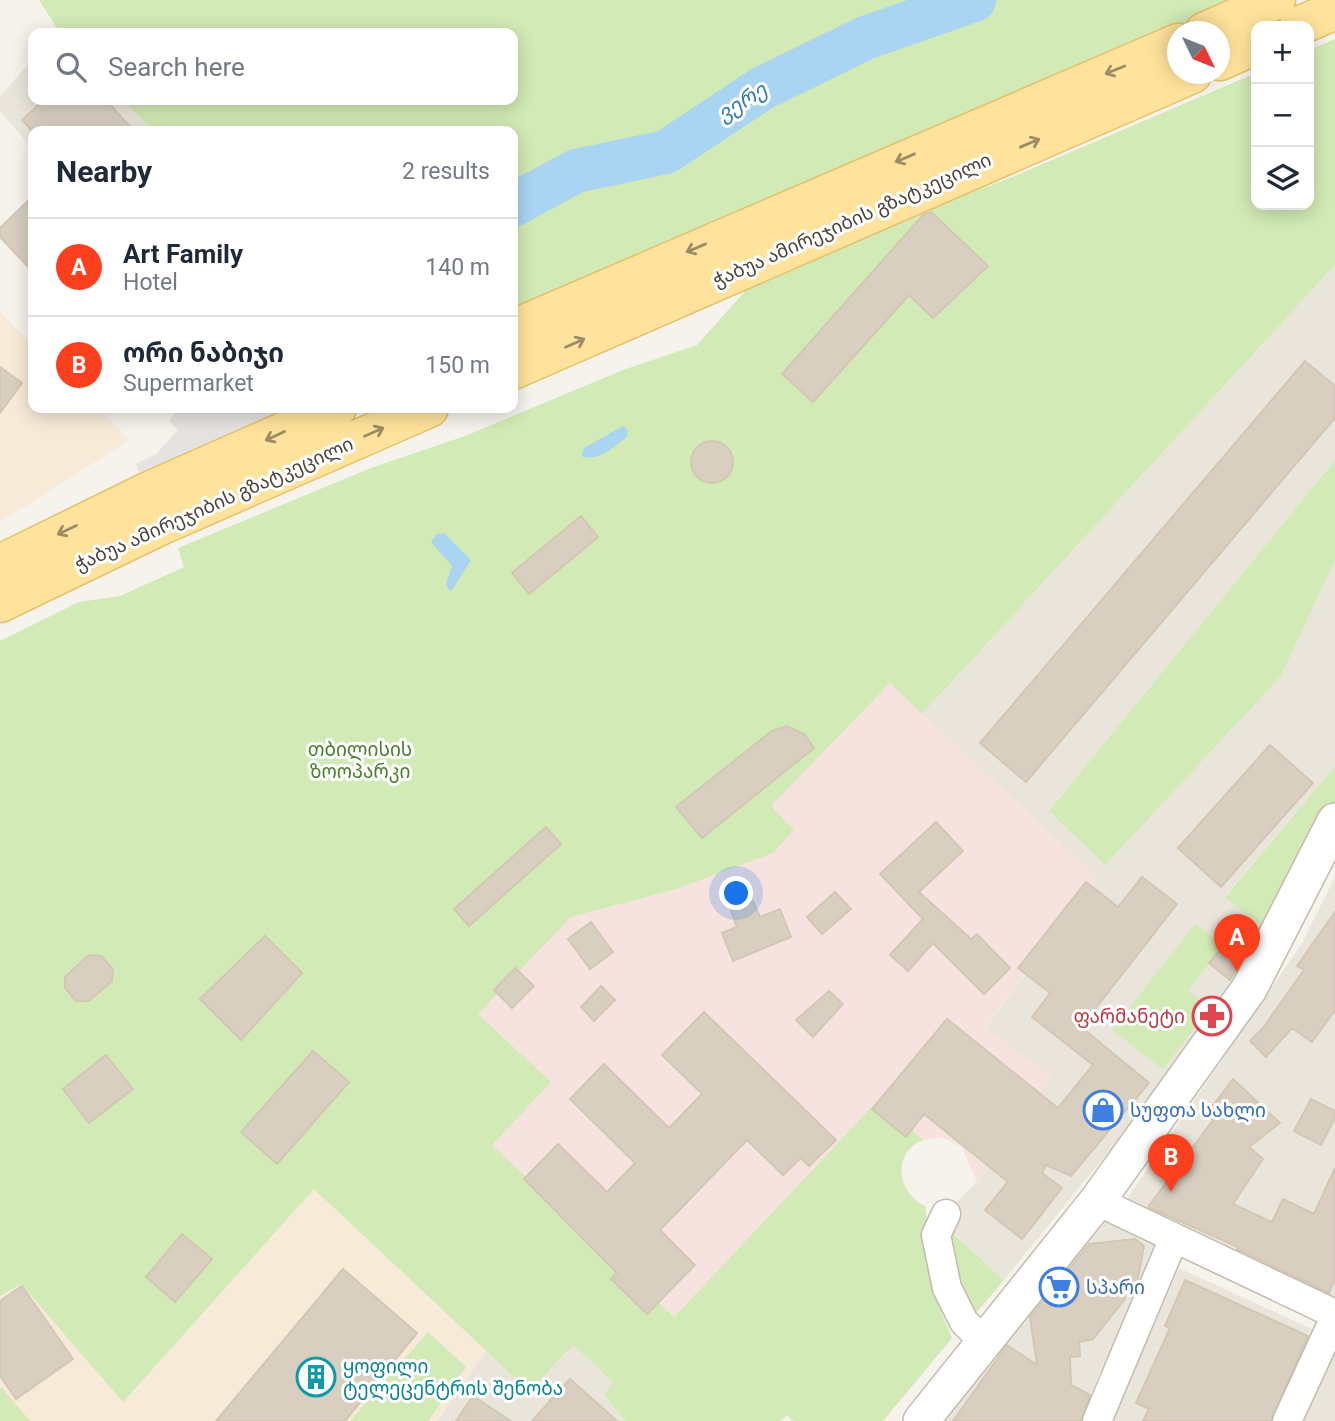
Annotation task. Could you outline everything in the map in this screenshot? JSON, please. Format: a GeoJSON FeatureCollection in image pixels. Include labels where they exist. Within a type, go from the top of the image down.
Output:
{"type":"FeatureCollection","features":[{"type":"Feature","properties":{"kind":"main road"},"geometry":{"type":"LineString","coordinates":[[1229,21],[1276,0]]}},
{"type":"Feature","properties":{"kind":"main road"},"geometry":{"type":"LineString","coordinates":[[1310,21],[1335,10]]}},
{"type":"Feature","properties":{"kind":"main road"},"geometry":{"type":"LineString","coordinates":[[1230,57],[1251,47]]}},
{"type":"Feature","properties":{"kind":"main road","name":"ჭაბუა ამირეჯიბის გზატკეცილი"},"geometry":{"type":"LineString","coordinates":[[518,327],[958,135],[1167,48]]}},
{"type":"Feature","properties":{"kind":"main road","name":"ჭაბუა ამირეჯიბის გზატკეცილი"},"geometry":{"type":"LineString","coordinates":[[518,368],[1169,84]]}},
{"type":"Feature","properties":{"kind":"main road","name":"ჭაბუა ამირეჯიბის გზატკეცილი"},"geometry":{"type":"LineString","coordinates":[[0,564],[135,498],[326,413]]}},
{"type":"Feature","properties":{"kind":"main road","name":"ჭაბუა ამირეჯიბის გზატკეცილი"},"geometry":{"type":"LineString","coordinates":[[0,603],[162,525],[418,413]]}},
{"type":"Feature","properties":{"kind":"street"},"geometry":{"type":"LineString","coordinates":[[921,1421],[1097,1200],[1249,989],[1335,821]]}},
{"type":"Feature","properties":{"kind":"street"},"geometry":{"type":"LineString","coordinates":[[1097,1200],[1335,1315],[1287,1421]]}},
{"type":"Feature","properties":{"kind":"street"},"geometry":{"type":"LineString","coordinates":[[946,1214],[936,1235],[947,1288],[964,1322],[984,1341]]}},
{"type":"Feature","properties":{"kind":"street"},"geometry":{"type":"LineString","coordinates":[[1097,1421],[1174,1238]]}},
{"type":"Feature","properties":{"kind":"shaded area"},"geometry":{"type":"Polygon","coordinates":[[[28,65],[28,105],[128,105],[148,126],[28,126],[28,143],[0,111],[0,96],[28,65]]]}},
{"type":"Feature","properties":{"kind":"shaded area"},"geometry":{"type":"Polygon","coordinates":[[[1335,265],[1335,460],[1049,811],[1105,864],[1281,676],[1335,560],[1335,766],[1225,896],[1268,931],[1240,983],[1122,1135],[1004,1280],[940,1222],[946,1206],[956,1202],[977,1182],[985,1028],[1099,879],[922,714],[1335,265]]]}},
{"type":"Feature","properties":{"kind":"shaded area"},"geometry":{"type":"Polygon","coordinates":[[[0,312],[28,340],[28,413],[102,413],[130,440],[0,522],[0,312]]]}},
{"type":"Feature","properties":{"kind":"shaded area"},"geometry":{"type":"Polygon","coordinates":[[[175,413],[296,413],[145,483],[135,464],[156,454],[178,430],[169,421],[175,413]]]}},
{"type":"Feature","properties":{"kind":"shaded area"},"geometry":{"type":"Polygon","coordinates":[[[890,683],[1099,879],[985,1027],[1053,1078],[977,1182],[962,1148],[942,1137],[923,1140],[878,1100],[613,1382],[573,1345],[529,1391],[314,1189],[482,994],[571,917],[677,889],[773,853],[770,806],[890,683]]]}},
{"type":"Feature","properties":{"kind":"shaded area"},"geometry":{"type":"Polygon","coordinates":[[[1335,877],[1335,1305],[1122,1206],[1302,943],[1335,877]]]}},
{"type":"Feature","properties":{"kind":"shaded area"},"geometry":{"type":"Polygon","coordinates":[[[314,1189],[486,1351],[437,1421],[0,1421],[0,1296],[21,1284],[123,1401],[314,1189]]]}},
{"type":"Feature","properties":{"kind":"shaded area"},"geometry":{"type":"Polygon","coordinates":[[[1109,1220],[1159,1243],[1078,1421],[939,1421],[1091,1224],[1109,1220]]]}},
{"type":"Feature","properties":{"kind":"shaded area"},"geometry":{"type":"Polygon","coordinates":[[[1179,1268],[1323,1334],[1283,1421],[1112,1421],[1179,1268]]]}},
{"type":"Feature","properties":{"kind":"shaded area"},"geometry":{"type":"Polygon","coordinates":[[[1335,1342],[1335,1421],[1298,1421],[1335,1342]]]}},
{"type":"Feature","properties":{"kind":"shaded area"},"geometry":{"type":"Polygon","coordinates":[[[573,1345],[613,1382],[604,1395],[625,1421],[437,1421],[486,1351],[529,1391],[573,1345]]]}},
{"type":"Feature","properties":{"kind":"green space"},"geometry":{"type":"Polygon","coordinates":[[[39,0],[1240,0],[1191,21],[1167,21],[1167,32],[518,312],[518,126],[148,126],[128,105],[518,105],[518,28],[57,28],[39,0]]]}},
{"type":"Feature","properties":{"kind":"green space","name":"თბილისის ზოოპარკი"},"geometry":{"type":"Polygon","coordinates":[[[1335,39],[1335,265],[922,714],[890,683],[771,806],[794,830],[773,853],[677,889],[571,917],[478,1014],[551,1082],[492,1145],[674,1317],[878,1100],[923,1140],[906,1154],[902,1173],[908,1192],[925,1206],[937,1302],[952,1338],[883,1421],[793,1421],[787,1415],[781,1421],[625,1421],[604,1395],[613,1382],[573,1345],[529,1391],[314,1189],[123,1402],[21,1284],[0,1296],[0,641],[79,602],[120,596],[184,567],[178,548],[371,468],[465,436],[623,370],[697,345],[746,290],[928,209],[1015,176],[1251,75],[1251,210],[1314,210],[1314,48],[1335,39]]]}},
{"type":"Feature","properties":{"kind":"green space"},"geometry":{"type":"Polygon","coordinates":[[[1335,460],[1335,560],[1281,676],[1105,865],[1049,811],[1335,460]]]}},
{"type":"Feature","properties":{"kind":"green space"},"geometry":{"type":"Polygon","coordinates":[[[1335,766],[1335,801],[1268,931],[1225,897],[1335,766]]]}},
{"type":"Feature","properties":{"kind":"green space"},"geometry":{"type":"Polygon","coordinates":[[[1195,924],[1223,945],[1188,991],[1210,1009],[1163,1069],[1112,1030],[1195,924]]]}},
{"type":"Feature","properties":{"kind":"green space"},"geometry":{"type":"Polygon","coordinates":[[[940,1222],[1004,1280],[977,1312],[956,1293],[940,1222]]]}},
{"type":"Feature","properties":{"kind":"green space"},"geometry":{"type":"Polygon","coordinates":[[[428,1332],[466,1367],[428,1421],[350,1421],[428,1332]]]}},
{"type":"Feature","properties":{"kind":"green space"},"geometry":{"type":"Polygon","coordinates":[[[0,1386],[30,1421],[0,1421],[0,1386]]]}},
{"type":"Feature","properties":{"kind":"water"},"geometry":{"type":"Polygon","coordinates":[[[623,426],[628,430],[627,437],[611,449],[594,457],[581,456],[584,448],[623,426]]]}},
{"type":"Feature","properties":{"kind":"water"},"geometry":{"type":"Polygon","coordinates":[[[444,533],[471,560],[452,590],[449,590],[446,584],[452,566],[431,542],[437,534],[444,533]]]}},
{"type":"Feature","properties":{"kind":"building"},"geometry":{"type":"Polygon","coordinates":[[[38,105],[111,105],[129,126],[28,127],[22,120],[38,105]]]}},
{"type":"Feature","properties":{"kind":"building"},"geometry":{"type":"Polygon","coordinates":[[[28,201],[28,267],[0,237],[0,228],[28,201]]]}},
{"type":"Feature","properties":{"kind":"building"},"geometry":{"type":"Polygon","coordinates":[[[931,212],[988,266],[933,318],[909,295],[813,402],[782,374],[923,215],[931,212]]]}},
{"type":"Feature","properties":{"kind":"building"},"geometry":{"type":"Polygon","coordinates":[[[1305,361],[1335,386],[1335,418],[1026,782],[980,743],[1305,361]]]}},
{"type":"Feature","properties":{"kind":"building"},"geometry":{"type":"Polygon","coordinates":[[[0,367],[22,383],[0,413],[0,367]]]}},
{"type":"Feature","properties":{"kind":"building"},"geometry":{"type":"Polygon","coordinates":[[[712,441],[727,447],[733,462],[727,477],[712,483],[697,477],[691,462],[697,447],[712,441]]]}},
{"type":"Feature","properties":{"kind":"building"},"geometry":{"type":"Polygon","coordinates":[[[581,516],[598,537],[529,594],[512,573],[581,516]]]}},
{"type":"Feature","properties":{"kind":"building"},"geometry":{"type":"Polygon","coordinates":[[[787,726],[804,734],[814,748],[702,838],[676,807],[772,731],[787,726]]]}},
{"type":"Feature","properties":{"kind":"building"},"geometry":{"type":"Polygon","coordinates":[[[1270,745],[1313,783],[1221,887],[1178,848],[1270,745]]]}},
{"type":"Feature","properties":{"kind":"building"},"geometry":{"type":"Polygon","coordinates":[[[936,822],[963,851],[919,892],[971,939],[977,934],[1010,968],[984,994],[933,943],[908,971],[890,955],[923,919],[880,874],[936,822]]]}},
{"type":"Feature","properties":{"kind":"building"},"geometry":{"type":"Polygon","coordinates":[[[546,827],[561,844],[469,926],[454,909],[546,827]]]}},
{"type":"Feature","properties":{"kind":"building"},"geometry":{"type":"Polygon","coordinates":[[[1142,877],[1177,904],[1081,1027],[1149,1083],[1071,1176],[1046,1165],[1042,1173],[1062,1188],[1022,1239],[985,1210],[1008,1182],[924,1114],[906,1137],[872,1109],[947,1019],[1058,1108],[1093,1065],[1032,1017],[1050,993],[1018,968],[1086,882],[1118,907],[1142,877]]]}},
{"type":"Feature","properties":{"kind":"building"},"geometry":{"type":"Polygon","coordinates":[[[835,892],[851,909],[822,934],[807,917],[835,892]]]}},
{"type":"Feature","properties":{"kind":"building"},"geometry":{"type":"Polygon","coordinates":[[[753,901],[760,917],[780,909],[791,937],[733,961],[722,933],[737,927],[731,910],[753,901]]]}},
{"type":"Feature","properties":{"kind":"building"},"geometry":{"type":"Polygon","coordinates":[[[1335,912],[1335,1010],[1312,1042],[1292,1028],[1266,1057],[1250,1041],[1263,1028],[1304,970],[1297,966],[1335,912]]]}},
{"type":"Feature","properties":{"kind":"building"},"geometry":{"type":"Polygon","coordinates":[[[591,922],[613,952],[590,969],[568,939],[591,922]]]}},
{"type":"Feature","properties":{"kind":"building"},"geometry":{"type":"Polygon","coordinates":[[[265,936],[302,973],[241,1040],[200,999],[265,936]]]}},
{"type":"Feature","properties":{"kind":"building"},"geometry":{"type":"Polygon","coordinates":[[[1229,939],[1245,953],[1230,980],[1209,963],[1229,939]]]}},
{"type":"Feature","properties":{"kind":"building"},"geometry":{"type":"Polygon","coordinates":[[[89,955],[101,956],[113,969],[112,981],[89,1001],[76,1001],[65,988],[65,977],[89,955]]]}},
{"type":"Feature","properties":{"kind":"building"},"geometry":{"type":"Polygon","coordinates":[[[515,968],[534,986],[512,1008],[494,990],[515,968]]]}},
{"type":"Feature","properties":{"kind":"building"},"geometry":{"type":"Polygon","coordinates":[[[601,986],[615,1000],[594,1021],[581,1007],[601,986]]]}},
{"type":"Feature","properties":{"kind":"building"},"geometry":{"type":"Polygon","coordinates":[[[829,991],[843,1004],[813,1037],[796,1020],[829,991]]]}},
{"type":"Feature","properties":{"kind":"building"},"geometry":{"type":"Polygon","coordinates":[[[704,1012],[836,1140],[809,1166],[801,1158],[783,1175],[747,1140],[660,1230],[695,1265],[647,1314],[611,1279],[617,1273],[524,1179],[558,1144],[607,1192],[635,1163],[570,1099],[604,1064],[669,1128],[702,1094],[662,1055],[704,1012]]]}},
{"type":"Feature","properties":{"kind":"building"},"geometry":{"type":"Polygon","coordinates":[[[313,1051],[349,1082],[277,1164],[241,1132],[313,1051]]]}},
{"type":"Feature","properties":{"kind":"building"},"geometry":{"type":"Polygon","coordinates":[[[106,1055],[133,1089],[89,1123],[63,1089],[106,1055]]]}},
{"type":"Feature","properties":{"kind":"building"},"geometry":{"type":"Polygon","coordinates":[[[1233,1079],[1280,1123],[1249,1147],[1263,1159],[1233,1204],[1272,1222],[1283,1199],[1314,1214],[1335,1168],[1335,1279],[1329,1293],[1237,1249],[1238,1247],[1148,1207],[1213,1120],[1206,1115],[1233,1079]]]}},
{"type":"Feature","properties":{"kind":"building"},"geometry":{"type":"Polygon","coordinates":[[[1311,1099],[1335,1111],[1335,1118],[1321,1145],[1294,1131],[1311,1099]]]}},
{"type":"Feature","properties":{"kind":"building"},"geometry":{"type":"Polygon","coordinates":[[[182,1234],[212,1259],[175,1302],[146,1277],[182,1234]]]}},
{"type":"Feature","properties":{"kind":"building"},"geometry":{"type":"Polygon","coordinates":[[[1135,1239],[1144,1246],[1137,1283],[1125,1286],[1125,1299],[1093,1339],[1079,1342],[1080,1356],[1070,1357],[1071,1385],[1090,1395],[1081,1421],[953,1421],[1007,1345],[1037,1365],[1030,1317],[1089,1244],[1135,1239]]]}},
{"type":"Feature","properties":{"kind":"building","name":"ყოფილი ტელეცენტრის შენობა"},"geometry":{"type":"Polygon","coordinates":[[[343,1269],[417,1333],[345,1421],[216,1421],[343,1269]]]}},
{"type":"Feature","properties":{"kind":"building"},"geometry":{"type":"Polygon","coordinates":[[[1185,1280],[1308,1336],[1271,1421],[1143,1421],[1149,1409],[1136,1403],[1170,1328],[1165,1326],[1185,1280]]]}},
{"type":"Feature","properties":{"kind":"building"},"geometry":{"type":"Polygon","coordinates":[[[22,1286],[73,1359],[16,1399],[0,1376],[0,1301],[22,1286]]]}},
{"type":"Feature","properties":{"kind":"building"},"geometry":{"type":"Polygon","coordinates":[[[570,1379],[617,1421],[532,1421],[570,1379]]]}},
{"type":"Feature","properties":{"kind":"building"},"geometry":{"type":"Polygon","coordinates":[[[473,1396],[511,1421],[456,1421],[473,1396]]]}},
{"type":"Feature","properties":{"kind":"waterway","name":"ვერე"},"geometry":{"type":"LineString","coordinates":[[518,202],[576,171],[666,152],[761,89],[865,38],[974,0]]}},
{"type":"Feature","properties":{"kind":"place","name":"Art Family"},"geometry":{"type":"Point","coordinates":[1237,972]}},
{"type":"Feature","properties":{"kind":"place","name":"ფარმანეტი"},"geometry":{"type":"Point","coordinates":[1212,1016]}},
{"type":"Feature","properties":{"kind":"place","name":"სუფთა სახლი"},"geometry":{"type":"Point","coordinates":[1103,1110]}},
{"type":"Feature","properties":{"kind":"place","name":"ორი ნაბიჯი"},"geometry":{"type":"Point","coordinates":[1171,1192]}},
{"type":"Feature","properties":{"kind":"place","name":"სპარი"},"geometry":{"type":"Point","coordinates":[1059,1287]}},
{"type":"Feature","properties":{"kind":"place","name":"ყოფილი ტელეცენტრის შენობა"},"geometry":{"type":"Point","coordinates":[316,1377]}}]}
